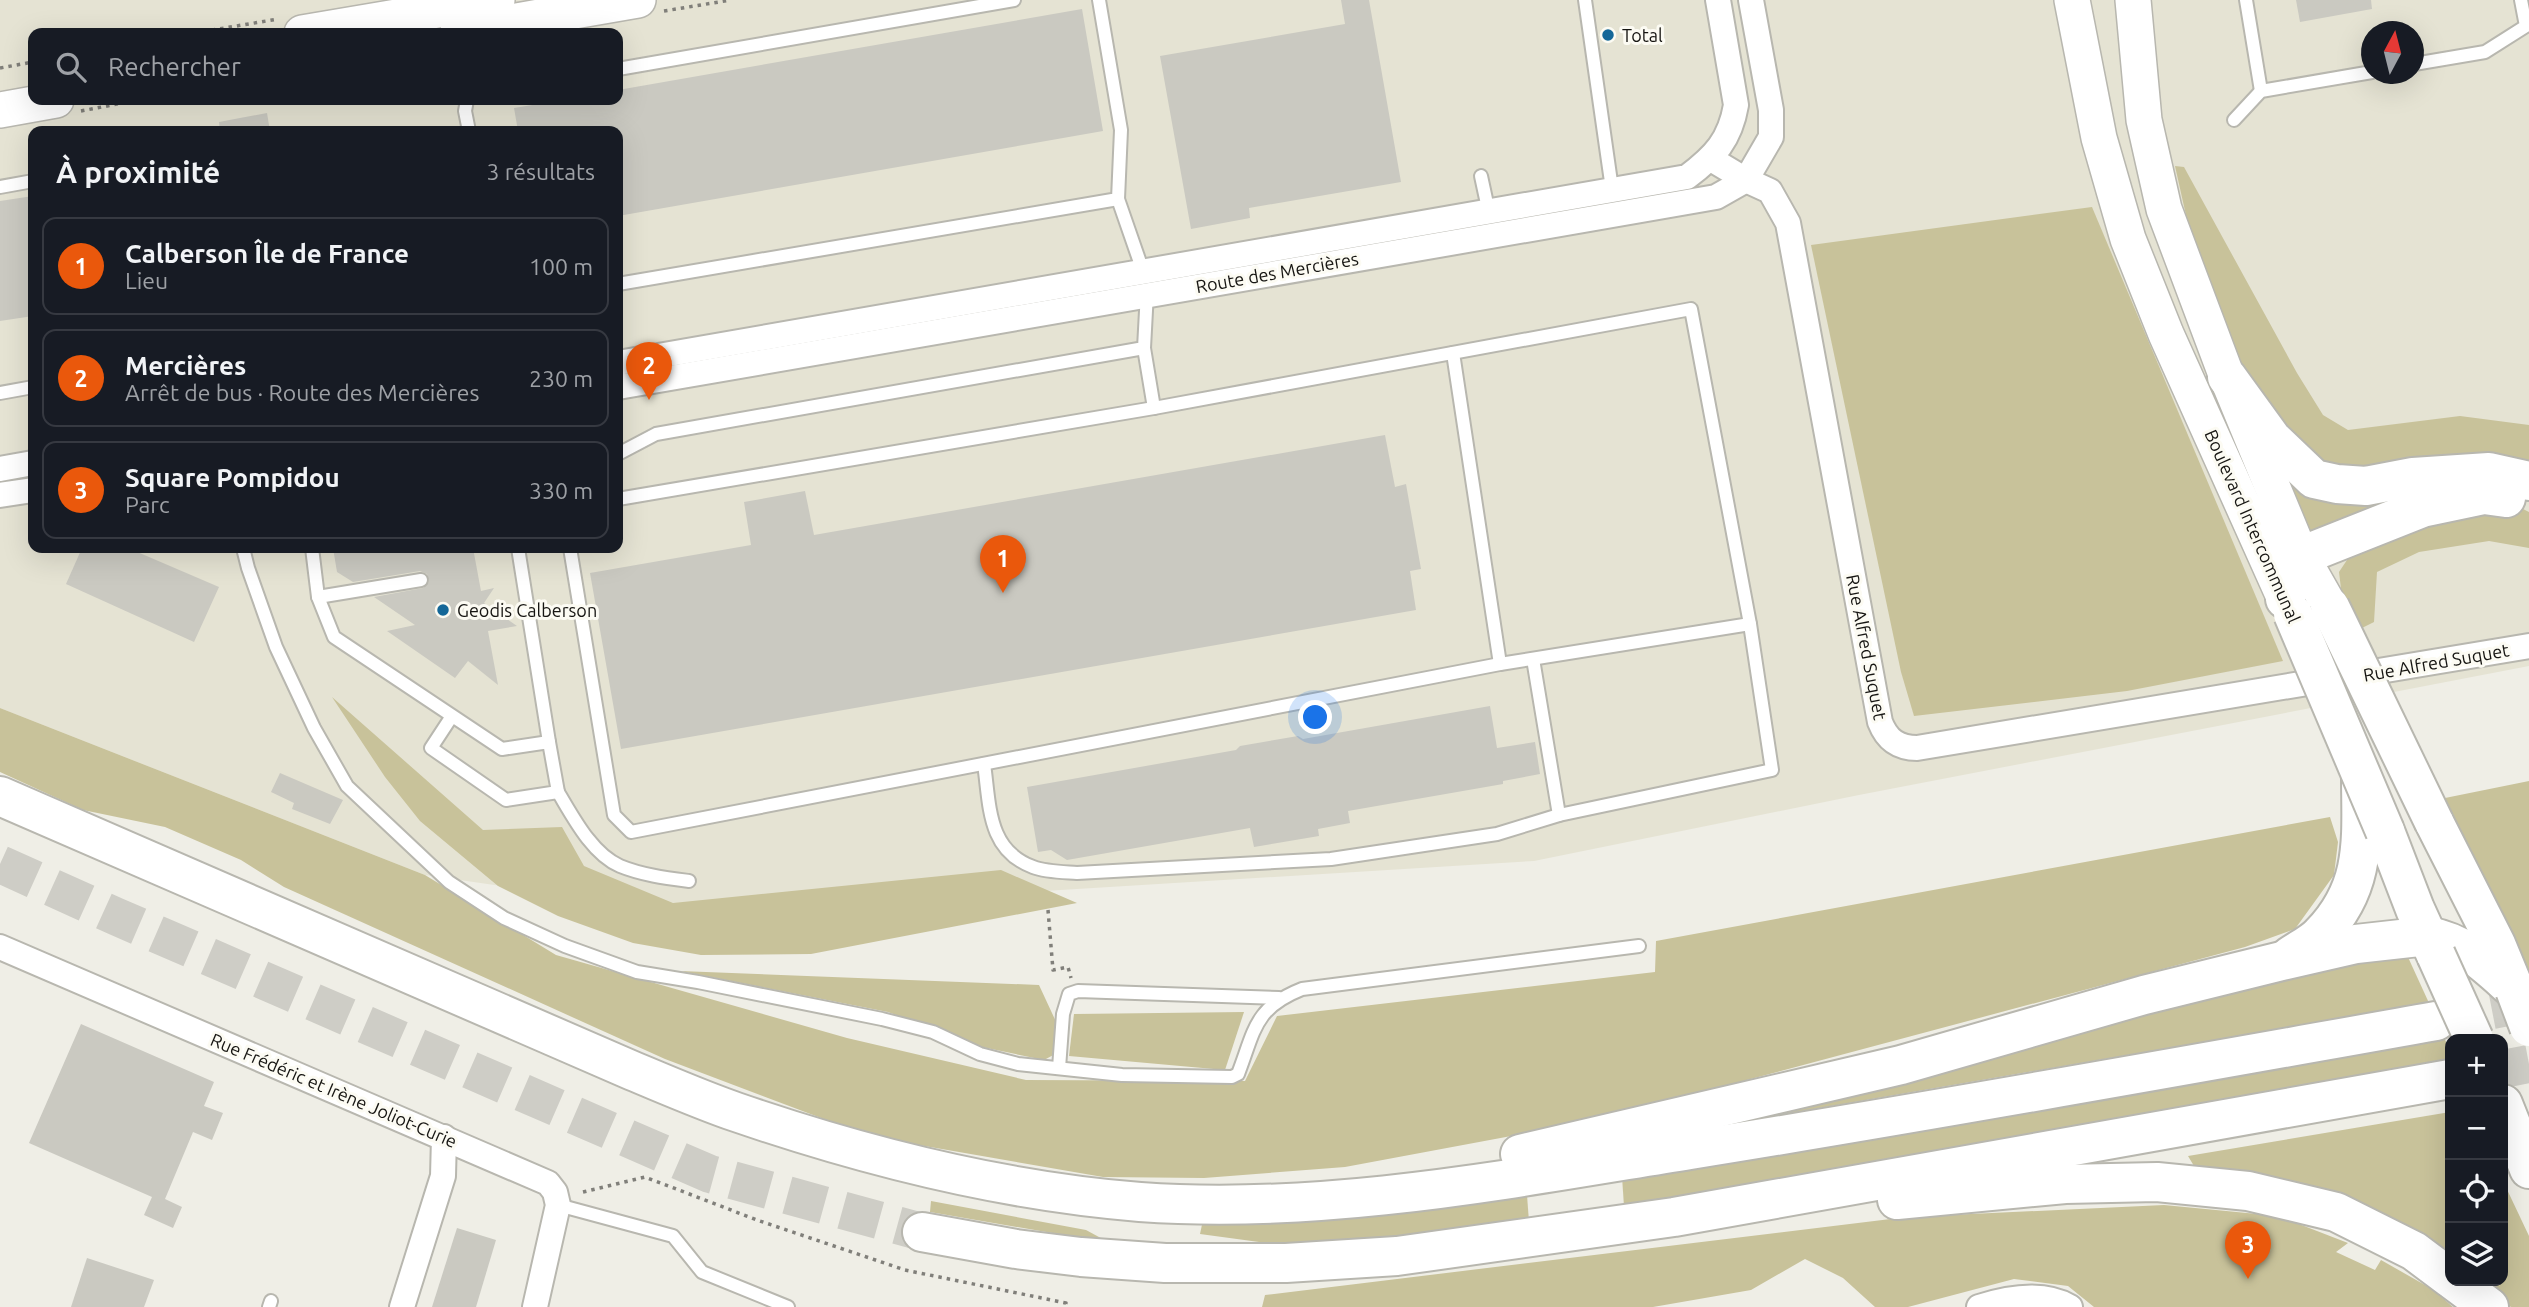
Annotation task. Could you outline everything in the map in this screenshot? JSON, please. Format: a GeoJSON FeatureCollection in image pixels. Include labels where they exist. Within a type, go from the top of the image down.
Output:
{"type":"FeatureCollection","features":[{"type":"Feature","properties":{"kind":"main road"},"geometry":{"type":"LineString","coordinates":[[332,28],[497,0]]}},
{"type":"Feature","properties":{"kind":"main road"},"geometry":{"type":"LineString","coordinates":[[477,28],[638,0]]}},
{"type":"Feature","properties":{"kind":"main road","name":"Boulevard Intercommunal"},"geometry":{"type":"LineString","coordinates":[[2073,0],[2099,138],[2128,239],[2166,334],[2289,606],[2361,775],[2373,833],[2456,946]]}},
{"type":"Feature","properties":{"kind":"main road","name":"Boulevard Intercommunal"},"geometry":{"type":"LineString","coordinates":[[2133,0],[2144,120],[2164,209],[2227,377],[2301,556],[2330,607],[2434,822],[2473,1034]]}},
{"type":"Feature","properties":{"kind":"main road"},"geometry":{"type":"LineString","coordinates":[[0,87],[28,81]]}},
{"type":"Feature","properties":{"kind":"main road"},"geometry":{"type":"LineString","coordinates":[[0,110],[28,105]]}},
{"type":"Feature","properties":{"kind":"main road"},"geometry":{"type":"LineString","coordinates":[[2227,377],[2272,439],[2314,479],[2366,486],[2413,477],[2489,472],[2529,481]]}},
{"type":"Feature","properties":{"kind":"main road"},"geometry":{"type":"LineString","coordinates":[[2289,606],[2301,556],[2422,508],[2484,495],[2529,500]]}},
{"type":"Feature","properties":{"kind":"main road"},"geometry":{"type":"LineString","coordinates":[[0,796],[633,1071],[734,1111],[903,1163],[1038,1190],[1142,1202],[1252,1204],[1367,1197],[1484,1184],[1853,1124],[2436,1021]]}},
{"type":"Feature","properties":{"kind":"main road"},"geometry":{"type":"LineString","coordinates":[[2286,960],[2320,936],[2345,905],[2373,833]]}},
{"type":"Feature","properties":{"kind":"main road"},"geometry":{"type":"LineString","coordinates":[[1367,1197],[1409,1178],[1475,1165],[1901,1065],[2144,995],[2356,944],[2456,946],[2484,962],[2515,990],[2529,1027]]}},
{"type":"Feature","properties":{"kind":"main road"},"geometry":{"type":"LineString","coordinates":[[922,1232],[1016,1249],[1165,1263],[1286,1263],[1397,1256],[1674,1217],[2445,1080]]}},
{"type":"Feature","properties":{"kind":"main road"},"geometry":{"type":"LineString","coordinates":[[2514,1117],[2529,1169]]}},
{"type":"Feature","properties":{"kind":"main road"},"geometry":{"type":"LineString","coordinates":[[1804,1194],[1840,1205],[2065,1184],[2157,1182],[2248,1191],[2336,1212],[2414,1251],[2445,1274]]}},
{"type":"Feature","properties":{"kind":"main road"},"geometry":{"type":"LineString","coordinates":[[2462,1286],[2489,1307]]}},
{"type":"Feature","properties":{"kind":"street","name":"Route des Mercières"},"geometry":{"type":"LineString","coordinates":[[1490,224],[1612,189],[1687,177],[1711,159],[1726,139],[1736,105],[1718,0]]}},
{"type":"Feature","properties":{"kind":"street","name":"Route des Mercières"},"geometry":{"type":"LineString","coordinates":[[623,362],[1145,282],[1490,224],[1716,197],[1746,180],[1768,146],[1772,127],[1751,0]]}},
{"type":"Feature","properties":{"kind":"street","name":"Rue Alfred Suquet"},"geometry":{"type":"LineString","coordinates":[[1711,159],[1770,191],[1788,223],[1880,722],[1884,733],[1894,742],[1905,748],[1917,748],[2529,646]]}},
{"type":"Feature","properties":{"kind":"street","name":"Route des Mercières"},"geometry":{"type":"LineString","coordinates":[[623,386],[1145,282]]}},
{"type":"Feature","properties":{"kind":"street"},"geometry":{"type":"LineString","coordinates":[[0,470],[28,464]]}},
{"type":"Feature","properties":{"kind":"street"},"geometry":{"type":"LineString","coordinates":[[0,495],[28,491]]}},
{"type":"Feature","properties":{"kind":"street","name":"Rue Frédéric et Irène Joliot-Curie"},"geometry":{"type":"LineString","coordinates":[[0,947],[548,1183],[555,1192],[558,1205]]}},
{"type":"Feature","properties":{"kind":"street"},"geometry":{"type":"LineString","coordinates":[[402,1307],[443,1176],[444,1137]]}},
{"type":"Feature","properties":{"kind":"street"},"geometry":{"type":"LineString","coordinates":[[534,1307],[558,1205]]}},
{"type":"Feature","properties":{"kind":"street"},"geometry":{"type":"LineString","coordinates":[[1979,1307],[2028,1298],[2048,1299],[2070,1307]]}},
{"type":"Feature","properties":{"kind":"lane"},"geometry":{"type":"LineString","coordinates":[[623,68],[1014,0]]}},
{"type":"Feature","properties":{"kind":"lane"},"geometry":{"type":"LineString","coordinates":[[1099,0],[1121,130],[1118,198],[1145,282],[1144,348],[1154,408]]}},
{"type":"Feature","properties":{"kind":"lane"},"geometry":{"type":"LineString","coordinates":[[1585,0],[1612,189]]}},
{"type":"Feature","properties":{"kind":"lane"},"geometry":{"type":"LineString","coordinates":[[2246,0],[2261,91]]}},
{"type":"Feature","properties":{"kind":"lane"},"geometry":{"type":"LineString","coordinates":[[2424,62],[2485,52],[2526,26],[2521,0]]}},
{"type":"Feature","properties":{"kind":"lane"},"geometry":{"type":"LineString","coordinates":[[2234,120],[2261,91],[2361,74]]}},
{"type":"Feature","properties":{"kind":"lane"},"geometry":{"type":"LineString","coordinates":[[466,105],[468,126]]}},
{"type":"Feature","properties":{"kind":"lane"},"geometry":{"type":"LineString","coordinates":[[1481,176],[1490,224]]}},
{"type":"Feature","properties":{"kind":"lane"},"geometry":{"type":"LineString","coordinates":[[0,187],[28,182]]}},
{"type":"Feature","properties":{"kind":"lane"},"geometry":{"type":"LineString","coordinates":[[623,283],[1118,198]]}},
{"type":"Feature","properties":{"kind":"lane"},"geometry":{"type":"LineString","coordinates":[[623,498],[1154,408],[1690,309],[1750,624],[1772,769],[1559,815],[1497,834],[1331,859],[1077,873],[1035,868],[1012,857],[995,833],[984,764]]}},
{"type":"Feature","properties":{"kind":"lane"},"geometry":{"type":"LineString","coordinates":[[623,451],[656,434],[1144,348]]}},
{"type":"Feature","properties":{"kind":"lane"},"geometry":{"type":"LineString","coordinates":[[1453,353],[1500,664]]}},
{"type":"Feature","properties":{"kind":"lane"},"geometry":{"type":"LineString","coordinates":[[0,393],[28,388]]}},
{"type":"Feature","properties":{"kind":"lane"},"geometry":{"type":"LineString","coordinates":[[244,553],[276,648],[314,728],[347,786],[449,882],[504,918],[565,946],[637,972],[882,1019],[933,1032],[980,1054],[1018,1064],[1122,1075],[1232,1077],[1238,1074],[1260,1016],[1279,998],[1302,989],[1639,946]]}},
{"type":"Feature","properties":{"kind":"lane"},"geometry":{"type":"LineString","coordinates":[[313,553],[318,597],[334,637],[502,749],[549,742]]}},
{"type":"Feature","properties":{"kind":"lane"},"geometry":{"type":"LineString","coordinates":[[518,553],[558,792],[596,848],[618,866],[689,881]]}},
{"type":"Feature","properties":{"kind":"lane"},"geometry":{"type":"LineString","coordinates":[[571,553],[614,815],[631,832],[1500,664],[1750,624]]}},
{"type":"Feature","properties":{"kind":"lane"},"geometry":{"type":"LineString","coordinates":[[318,597],[421,580]]}},
{"type":"Feature","properties":{"kind":"lane"},"geometry":{"type":"LineString","coordinates":[[1533,659],[1559,815]]}},
{"type":"Feature","properties":{"kind":"lane"},"geometry":{"type":"LineString","coordinates":[[452,716],[431,748],[506,800],[558,792]]}},
{"type":"Feature","properties":{"kind":"lane"},"geometry":{"type":"LineString","coordinates":[[1059,1068],[1063,1014],[1069,994],[1078,991],[1279,998]]}},
{"type":"Feature","properties":{"kind":"lane"},"geometry":{"type":"LineString","coordinates":[[558,1205],[673,1236],[702,1272],[788,1307]]}},
{"type":"Feature","properties":{"kind":"path"},"geometry":{"type":"LineString","coordinates":[[0,68],[28,63]]}},
{"type":"Feature","properties":{"kind":"path"},"geometry":{"type":"LineString","coordinates":[[1048,910],[1053,970],[1068,967],[1071,976],[1069,994]]}},
{"type":"Feature","properties":{"kind":"path"},"geometry":{"type":"LineString","coordinates":[[583,1192],[645,1177],[757,1220],[905,1270],[1066,1303],[1064,1307]]}},
{"type":"Feature","properties":{"kind":"shaded area"},"geometry":{"type":"Polygon","coordinates":[[[0,0],[2529,0],[2529,666],[1859,795],[1534,861],[687,913],[425,875],[0,708],[0,0]]]}},
{"type":"Feature","properties":{"kind":"shaded area"},"geometry":{"type":"Polygon","coordinates":[[[2175,166],[2184,167],[2297,373],[2323,415],[2348,430],[2460,416],[2529,425],[2529,465],[2474,453],[2387,462],[2363,469],[2331,465],[2293,443],[2260,415],[2194,251],[2175,166]]]}},
{"type":"Feature","properties":{"kind":"shaded area"},"geometry":{"type":"Polygon","coordinates":[[[2092,207],[2283,661],[2127,691],[1914,716],[1901,672],[1811,245],[2092,207]]]}},
{"type":"Feature","properties":{"kind":"shaded area"},"geometry":{"type":"Polygon","coordinates":[[[2277,460],[2455,481],[2317,533],[2306,528],[2277,460]]]}},
{"type":"Feature","properties":{"kind":"shaded area"},"geometry":{"type":"Polygon","coordinates":[[[2470,509],[2523,509],[2529,512],[2529,548],[2489,541],[2419,552],[2377,572],[2374,622],[2362,628],[2343,605],[2339,572],[2355,548],[2470,509]]]}},
{"type":"Feature","properties":{"kind":"shaded area"},"geometry":{"type":"Polygon","coordinates":[[[332,697],[483,830],[562,827],[584,866],[673,903],[1001,870],[1077,903],[811,954],[701,955],[633,943],[558,916],[498,886],[420,821],[385,777],[332,697]]]}},
{"type":"Feature","properties":{"kind":"shaded area"},"geometry":{"type":"Polygon","coordinates":[[[0,708],[425,875],[556,955],[847,1038],[1026,1080],[1245,1081],[1277,1016],[1655,972],[1656,941],[2330,817],[2338,842],[2334,875],[2295,929],[2245,947],[1747,1080],[1662,1108],[1345,1167],[1204,1178],[1103,1177],[913,1144],[837,1124],[665,1059],[284,887],[241,860],[165,827],[83,810],[0,772],[0,708]]]}},
{"type":"Feature","properties":{"kind":"shaded area"},"geometry":{"type":"Polygon","coordinates":[[[2529,781],[2529,972],[2445,798],[2529,781]]]}},
{"type":"Feature","properties":{"kind":"shaded area"},"geometry":{"type":"Polygon","coordinates":[[[2407,955],[2429,1003],[1681,1132],[2371,959],[2407,955]]]}},
{"type":"Feature","properties":{"kind":"shaded area"},"geometry":{"type":"Polygon","coordinates":[[[680,971],[1039,985],[1058,1026],[1059,1052],[1044,1060],[982,1047],[888,1012],[680,971]]]}},
{"type":"Feature","properties":{"kind":"shaded area"},"geometry":{"type":"Polygon","coordinates":[[[1244,1012],[1225,1070],[1069,1056],[1074,1014],[1244,1012]]]}},
{"type":"Feature","properties":{"kind":"shaded area"},"geometry":{"type":"Polygon","coordinates":[[[2443,1035],[2445,1040],[2445,1062],[1624,1207],[1622,1176],[2443,1035]]]}},
{"type":"Feature","properties":{"kind":"shaded area"},"geometry":{"type":"Polygon","coordinates":[[[2445,1113],[2445,1260],[2306,1186],[2194,1166],[2188,1156],[2445,1113]]]}},
{"type":"Feature","properties":{"kind":"shaded area"},"geometry":{"type":"Polygon","coordinates":[[[2508,1192],[2529,1236],[2529,1307],[2511,1307],[2482,1286],[2508,1286],[2508,1192]]]}},
{"type":"Feature","properties":{"kind":"shaded area"},"geometry":{"type":"Polygon","coordinates":[[[1527,1195],[1529,1222],[1387,1244],[1297,1247],[1200,1234],[1203,1220],[1527,1195]]]}},
{"type":"Feature","properties":{"kind":"shaded area"},"geometry":{"type":"Polygon","coordinates":[[[931,1201],[1086,1230],[1110,1243],[930,1212],[931,1201]]]}},
{"type":"Feature","properties":{"kind":"shaded area"},"geometry":{"type":"Polygon","coordinates":[[[2164,1205],[2278,1216],[2348,1243],[2336,1252],[2375,1270],[2381,1260],[2432,1289],[2453,1307],[2094,1307],[2068,1286],[2014,1279],[1908,1307],[1875,1307],[1843,1278],[1805,1259],[1751,1290],[1653,1307],[1262,1307],[1265,1295],[1907,1217],[2164,1205]]]}},
{"type":"Feature","properties":{"kind":"building"},"geometry":{"type":"Polygon","coordinates":[[[1341,0],[1369,0],[1401,182],[1249,208],[1250,218],[1191,229],[1160,56],[1345,24],[1341,0]]]}},
{"type":"Feature","properties":{"kind":"building"},"geometry":{"type":"Polygon","coordinates":[[[2296,0],[2371,0],[2372,9],[2300,22],[2296,0]]]}},
{"type":"Feature","properties":{"kind":"building"},"geometry":{"type":"Polygon","coordinates":[[[1082,9],[1103,131],[623,215],[623,126],[517,126],[514,108],[532,105],[623,105],[623,89],[1082,9]]]}},
{"type":"Feature","properties":{"kind":"building"},"geometry":{"type":"Polygon","coordinates":[[[267,113],[269,126],[219,126],[219,122],[267,113]]]}},
{"type":"Feature","properties":{"kind":"building"},"geometry":{"type":"Polygon","coordinates":[[[28,197],[28,317],[0,321],[0,201],[28,197]]]}},
{"type":"Feature","properties":{"kind":"building"},"geometry":{"type":"Polygon","coordinates":[[[1385,435],[1395,487],[1406,484],[1421,569],[1410,571],[1416,610],[621,749],[590,573],[751,545],[744,502],[805,491],[814,535],[1385,435]]]}},
{"type":"Feature","properties":{"kind":"building"},"geometry":{"type":"Polygon","coordinates":[[[80,553],[140,553],[219,587],[194,642],[66,584],[80,553]]]}},
{"type":"Feature","properties":{"kind":"building","name":"Geodis Calberson"},"geometry":{"type":"Polygon","coordinates":[[[334,553],[474,553],[481,591],[494,588],[484,603],[517,626],[488,631],[498,685],[468,661],[455,678],[387,631],[415,625],[374,597],[423,588],[429,582],[427,574],[420,571],[353,582],[337,572],[334,553]]]}},
{"type":"Feature","properties":{"kind":"building"},"geometry":{"type":"Polygon","coordinates":[[[1490,706],[1497,748],[1535,742],[1540,774],[1503,781],[1503,784],[1348,811],[1350,823],[1318,829],[1319,836],[1254,847],[1250,828],[1067,860],[1051,850],[1038,852],[1027,787],[1236,750],[1240,746],[1298,736],[1303,739],[1490,706]]]}},
{"type":"Feature","properties":{"kind":"building"},"geometry":{"type":"Polygon","coordinates":[[[280,773],[343,800],[330,824],[292,809],[294,803],[271,792],[280,773]]]}},
{"type":"Feature","properties":{"kind":"building"},"geometry":{"type":"Polygon","coordinates":[[[81,1024],[214,1082],[204,1106],[223,1113],[212,1140],[193,1132],[165,1199],[182,1207],[173,1228],[144,1215],[152,1197],[29,1143],[81,1024]]]}},
{"type":"Feature","properties":{"kind":"building"},"geometry":{"type":"Polygon","coordinates":[[[457,1228],[496,1240],[476,1307],[432,1307],[457,1228]]]}},
{"type":"Feature","properties":{"kind":"building"},"geometry":{"type":"Polygon","coordinates":[[[87,1258],[154,1280],[144,1307],[71,1307],[87,1258]]]}},
{"type":"Feature","properties":{"kind":"tunnel"},"geometry":{"type":"LineString","coordinates":[[0,864],[710,1174],[922,1232]]}},
{"type":"Feature","properties":{"kind":"tunnel"},"geometry":{"type":"LineString","coordinates":[[2436,1021],[2529,1003]]}},
{"type":"Feature","properties":{"kind":"tunnel"},"geometry":{"type":"LineString","coordinates":[[2508,1068],[2529,1064]]}},
{"type":"Feature","properties":{"kind":"place","name":"Total"},"geometry":{"type":"Point","coordinates":[1608,35]}},
{"type":"Feature","properties":{"kind":"place","name":"Mercières"},"geometry":{"type":"Point","coordinates":[649,400]}},
{"type":"Feature","properties":{"kind":"place","name":"Calberson Île de France"},"geometry":{"type":"Point","coordinates":[1003,593]}},
{"type":"Feature","properties":{"kind":"place","name":"Geodis Calberson"},"geometry":{"type":"Point","coordinates":[443,610]}},
{"type":"Feature","properties":{"kind":"place","name":"Square Pompidou"},"geometry":{"type":"Point","coordinates":[2248,1279]}}]}
